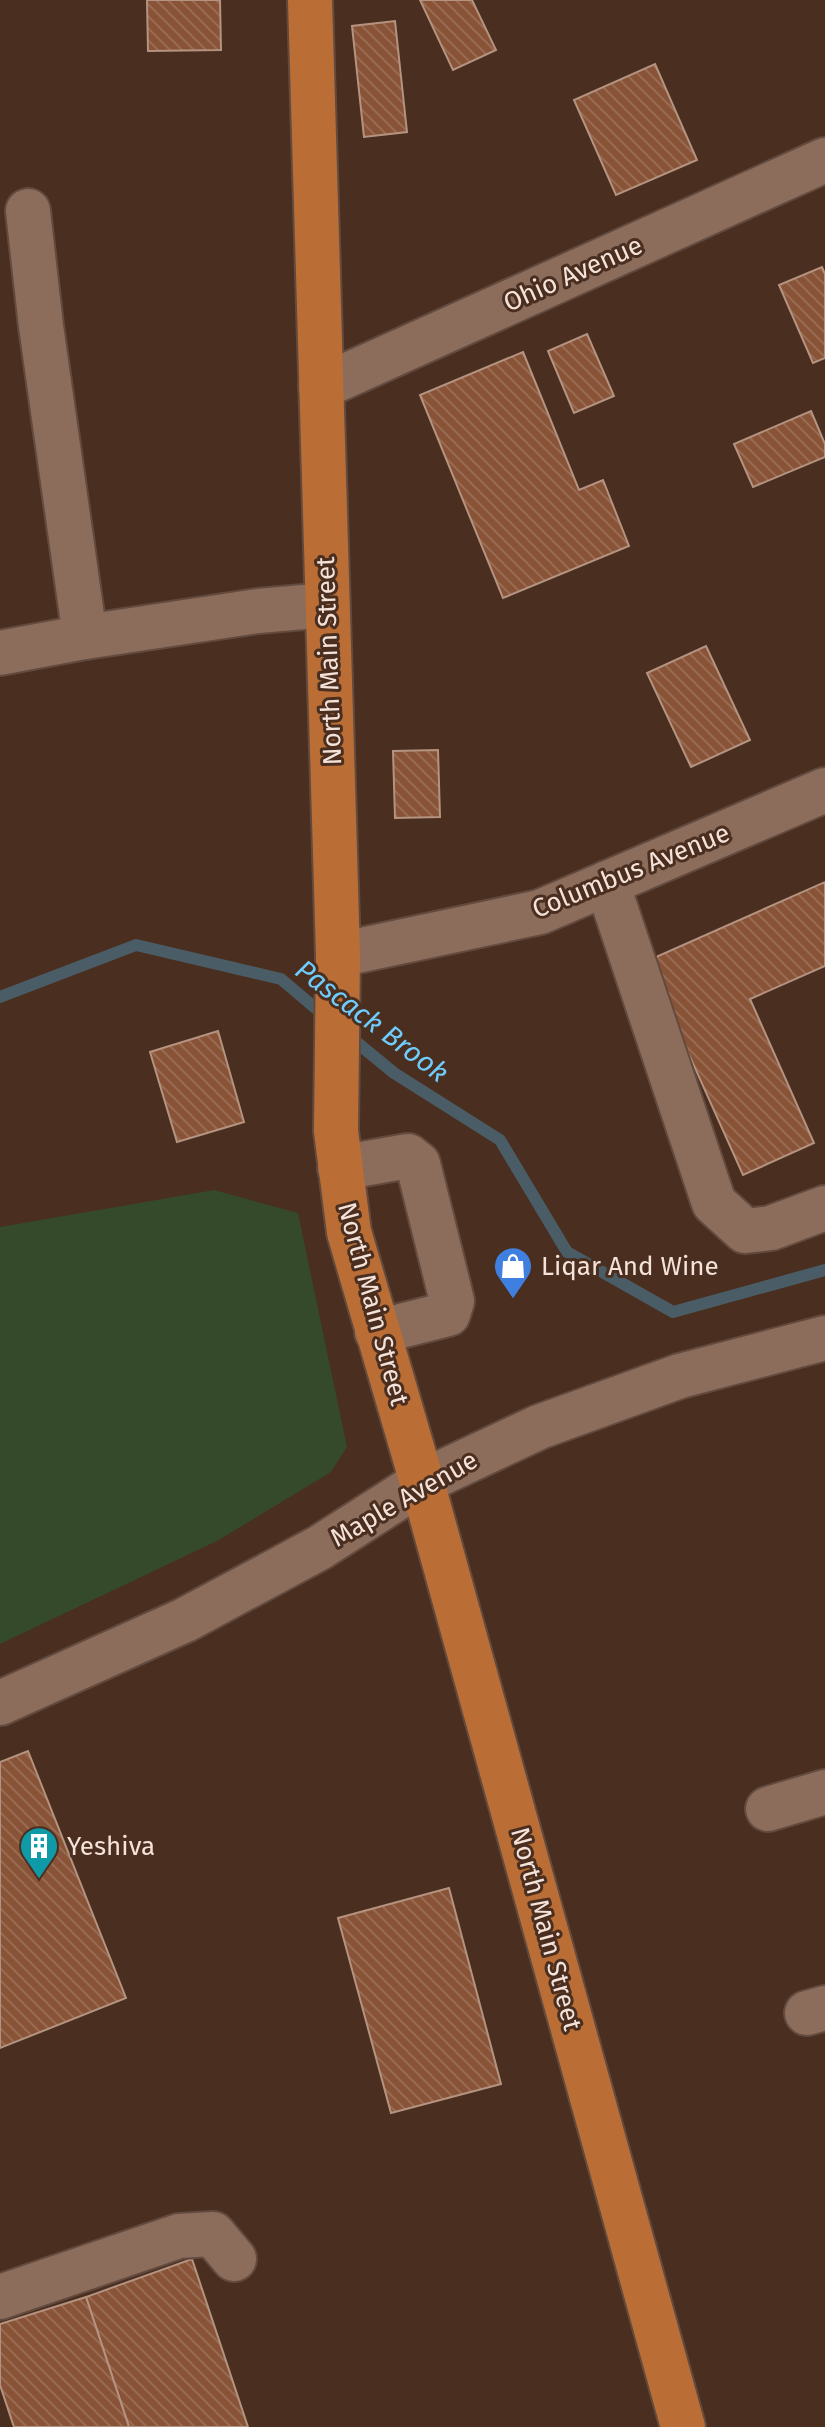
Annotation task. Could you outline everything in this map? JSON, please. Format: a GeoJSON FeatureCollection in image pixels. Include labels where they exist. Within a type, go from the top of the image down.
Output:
{"type":"FeatureCollection","features":[{"type":"Feature","properties":{"kind":"main road","name":"North Main Street"},"geometry":{"type":"LineString","coordinates":[[310,0],[338,975],[336,1131],[349,1232],[422,1482],[683,2427]]}},
{"type":"Feature","properties":{"kind":"street","name":"Ohio Avenue"},"geometry":{"type":"LineString","coordinates":[[321,387],[825,160]]}},
{"type":"Feature","properties":{"kind":"street"},"geometry":{"type":"LineString","coordinates":[[28,211],[43,342],[85,637]]}},
{"type":"Feature","properties":{"kind":"street"},"geometry":{"type":"LineString","coordinates":[[0,653],[258,611],[327,605]]}},
{"type":"Feature","properties":{"kind":"street","name":"Columbus Avenue"},"geometry":{"type":"LineString","coordinates":[[338,975],[540,912],[825,790]]}},
{"type":"Feature","properties":{"kind":"street"},"geometry":{"type":"LineString","coordinates":[[607,883],[714,1203],[745,1231],[771,1228],[825,1208]]}},
{"type":"Feature","properties":{"kind":"street"},"geometry":{"type":"LineString","coordinates":[[340,1168],[408,1156],[418,1164],[452,1301],[448,1314],[377,1332]]}},
{"type":"Feature","properties":{"kind":"street","name":"Maple Avenue"},"geometry":{"type":"LineString","coordinates":[[0,1703],[185,1620],[319,1548],[422,1482],[539,1427],[666,1381],[825,1338]]}},
{"type":"Feature","properties":{"kind":"street"},"geometry":{"type":"LineString","coordinates":[[768,1809],[825,1792]]}},
{"type":"Feature","properties":{"kind":"street"},"geometry":{"type":"LineString","coordinates":[[0,2297],[179,2236],[213,2234],[234,2259]]}},
{"type":"Feature","properties":{"kind":"green space"},"geometry":{"type":"Polygon","coordinates":[[[214,1190],[298,1213],[347,1447],[331,1472],[219,1540],[0,1644],[0,1227],[214,1190]]]}},
{"type":"Feature","properties":{"kind":"building"},"geometry":{"type":"Polygon","coordinates":[[[147,0],[220,0],[221,50],[148,51],[147,0]]]}},
{"type":"Feature","properties":{"kind":"building"},"geometry":{"type":"Polygon","coordinates":[[[420,0],[472,0],[496,50],[453,70],[420,0]]]}},
{"type":"Feature","properties":{"kind":"building"},"geometry":{"type":"Polygon","coordinates":[[[395,21],[407,132],[364,137],[352,26],[395,21]]]}},
{"type":"Feature","properties":{"kind":"building"},"geometry":{"type":"Polygon","coordinates":[[[655,64],[697,160],[616,195],[574,100],[655,64]]]}},
{"type":"Feature","properties":{"kind":"building"},"geometry":{"type":"Polygon","coordinates":[[[822,267],[825,274],[825,358],[813,363],[779,285],[822,267]]]}},
{"type":"Feature","properties":{"kind":"building"},"geometry":{"type":"Polygon","coordinates":[[[587,334],[614,396],[574,413],[548,351],[587,334]]]}},
{"type":"Feature","properties":{"kind":"building"},"geometry":{"type":"Polygon","coordinates":[[[523,352],[579,490],[603,480],[629,546],[503,598],[420,395],[523,352]]]}},
{"type":"Feature","properties":{"kind":"building"},"geometry":{"type":"Polygon","coordinates":[[[811,411],[825,444],[825,457],[753,487],[734,444],[811,411]]]}},
{"type":"Feature","properties":{"kind":"building"},"geometry":{"type":"Polygon","coordinates":[[[706,646],[750,740],[691,767],[647,673],[706,646]]]}},
{"type":"Feature","properties":{"kind":"building"},"geometry":{"type":"Polygon","coordinates":[[[438,750],[440,817],[395,818],[393,751],[438,750]]]}},
{"type":"Feature","properties":{"kind":"building"},"geometry":{"type":"Polygon","coordinates":[[[825,882],[825,966],[750,999],[814,1143],[743,1175],[647,961],[825,882]]]}},
{"type":"Feature","properties":{"kind":"building"},"geometry":{"type":"Polygon","coordinates":[[[218,1031],[244,1122],[177,1142],[150,1052],[218,1031]]]}},
{"type":"Feature","properties":{"kind":"building","name":"Yeshiva"},"geometry":{"type":"Polygon","coordinates":[[[28,1751],[126,1998],[0,2048],[0,1762],[28,1751]]]}},
{"type":"Feature","properties":{"kind":"building"},"geometry":{"type":"Polygon","coordinates":[[[449,1888],[501,2084],[391,2113],[338,1918],[449,1888]]]}},
{"type":"Feature","properties":{"kind":"building"},"geometry":{"type":"Polygon","coordinates":[[[192,2259],[248,2427],[129,2427],[86,2297],[192,2259]]]}},
{"type":"Feature","properties":{"kind":"building"},"geometry":{"type":"Polygon","coordinates":[[[86,2297],[129,2427],[14,2427],[0,2385],[0,2324],[86,2297]]]}},
{"type":"Feature","properties":{"kind":"waterway","name":"Pascack Brook"},"geometry":{"type":"LineString","coordinates":[[0,997],[136,945],[281,979],[326,1017]]}},
{"type":"Feature","properties":{"kind":"waterway","name":"Pascack Brook"},"geometry":{"type":"LineString","coordinates":[[349,1036],[394,1073],[500,1140],[567,1252],[673,1312],[825,1270]]}},
{"type":"Feature","properties":{"kind":"place","name":"Liqar And Wine"},"geometry":{"type":"Point","coordinates":[513,1300]}},
{"type":"Feature","properties":{"kind":"place","name":"Yeshiva"},"geometry":{"type":"Point","coordinates":[39,1880]}}]}
